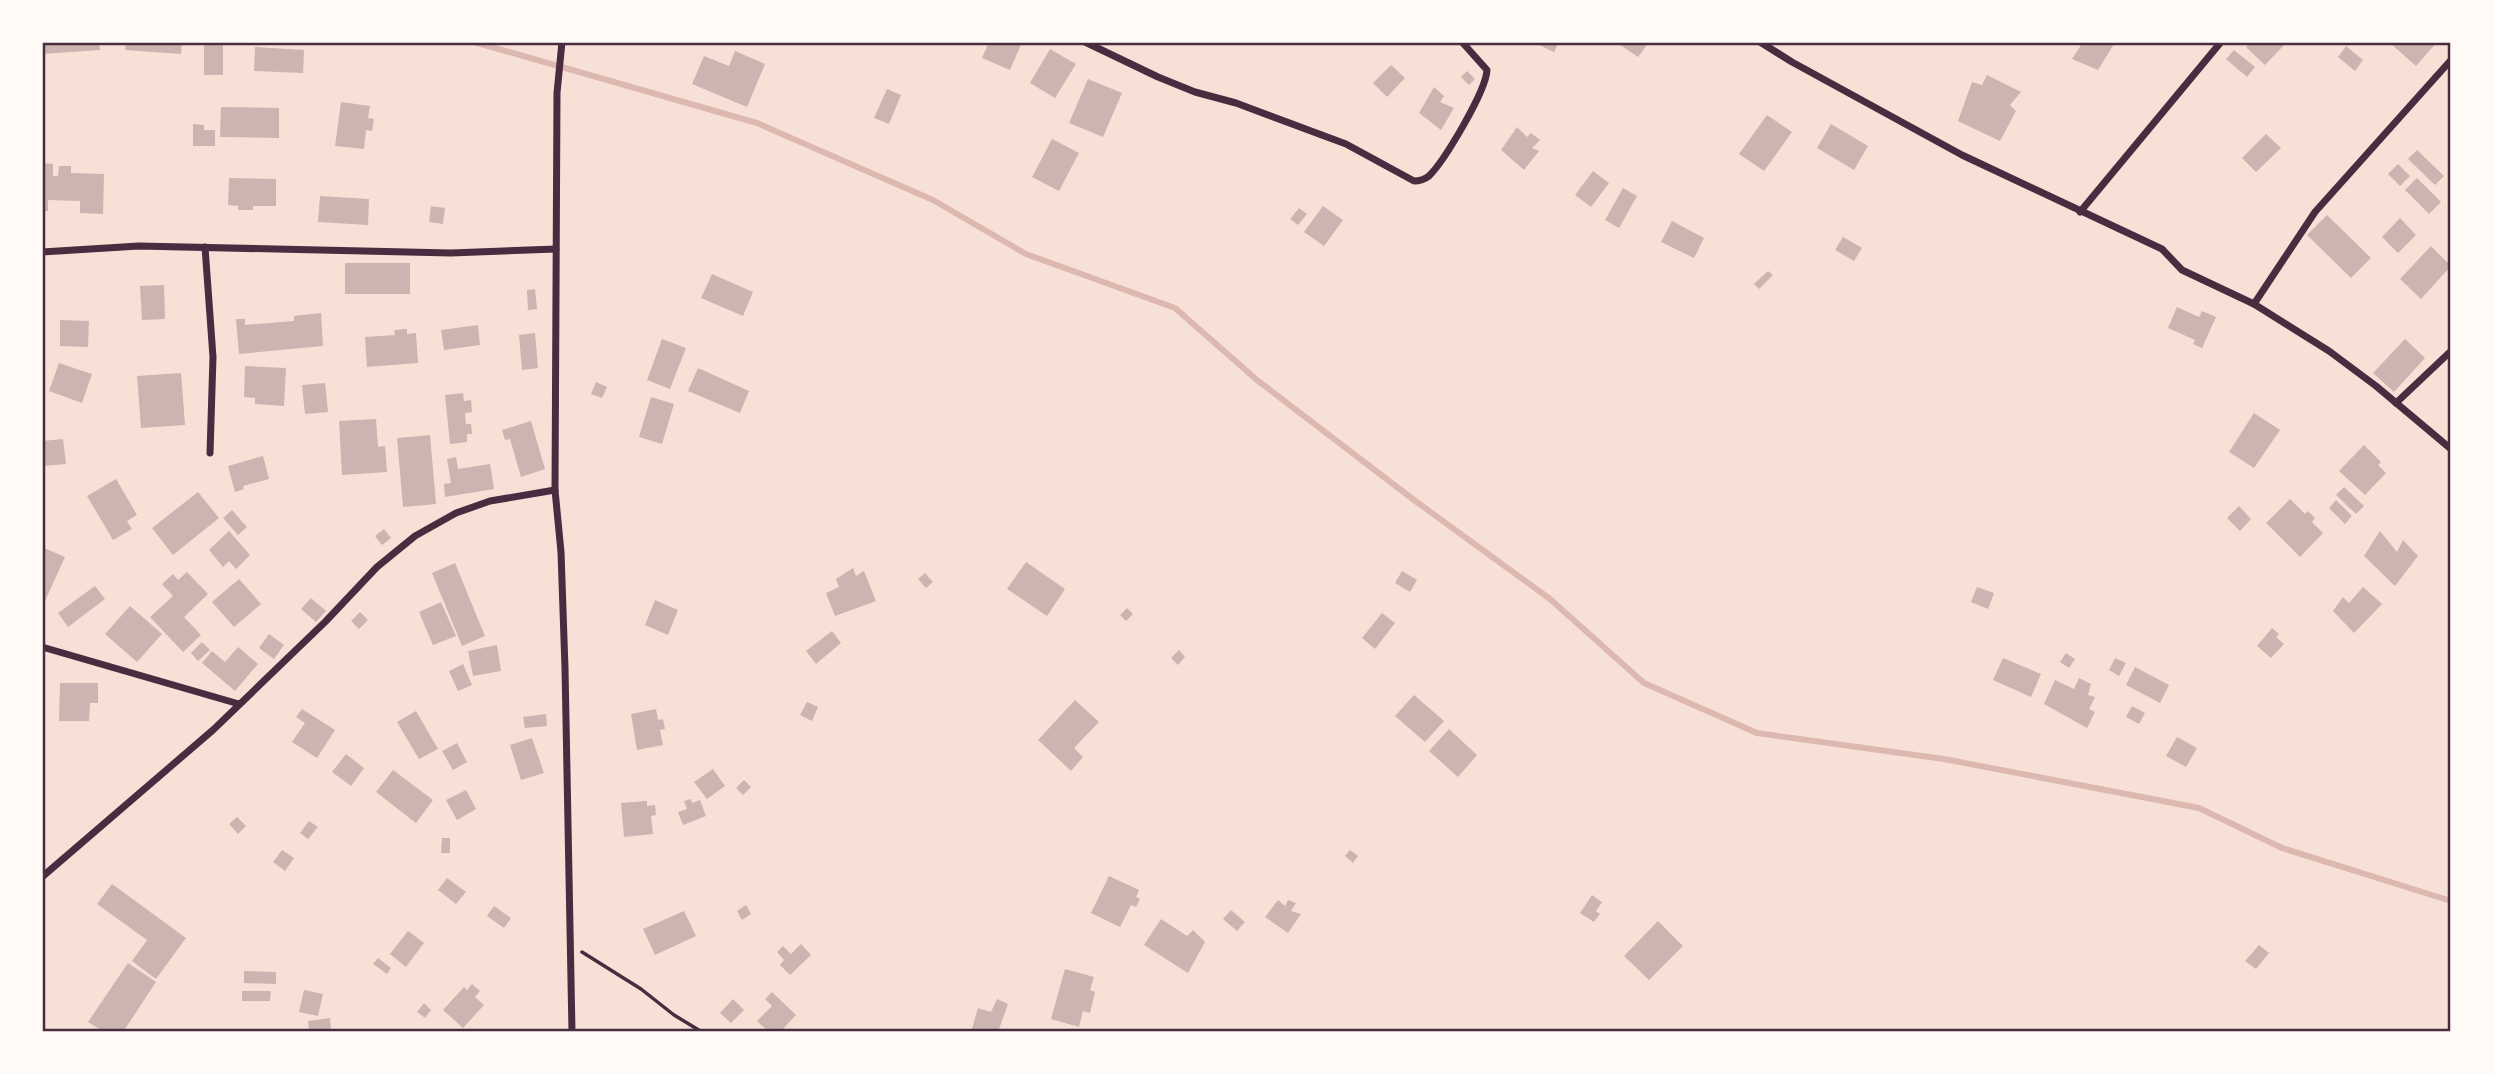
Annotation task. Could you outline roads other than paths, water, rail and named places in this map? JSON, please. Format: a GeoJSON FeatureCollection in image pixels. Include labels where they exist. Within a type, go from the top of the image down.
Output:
{"type":"FeatureCollection","features":[{"type":"Feature","properties":{"kind":"street"},"geometry":{"type":"LineString","coordinates":[[562,42],[557,93],[555,490],[561,552],[572,1032]]}},
{"type":"Feature","properties":{"kind":"street"},"geometry":{"type":"LineString","coordinates":[[1085,42],[1195,92],[1236,103],[1346,144],[1414,181],[1422,181],[1429,175],[1477,101],[1487,79],[1487,70],[1462,42]]}},
{"type":"Feature","properties":{"kind":"street"},"geometry":{"type":"LineString","coordinates":[[1760,42],[1919,132],[2080,212],[2162,249],[2182,270],[2253,304],[2329,351],[2451,449]]}},
{"type":"Feature","properties":{"kind":"street"},"geometry":{"type":"LineString","coordinates":[[2080,212],[2221,42]]}},
{"type":"Feature","properties":{"kind":"street"},"geometry":{"type":"LineString","coordinates":[[2253,304],[2315,212],[2451,60]]}},
{"type":"Feature","properties":{"kind":"street"},"geometry":{"type":"LineString","coordinates":[[42,252],[139,246],[437,253],[556,249]]}},
{"type":"Feature","properties":{"kind":"street"},"geometry":{"type":"LineString","coordinates":[[205,247],[213,357],[210,453]]}},
{"type":"Feature","properties":{"kind":"street"},"geometry":{"type":"LineString","coordinates":[[2396,403],[2451,351]]}},
{"type":"Feature","properties":{"kind":"street"},"geometry":{"type":"LineString","coordinates":[[42,877],[152,784],[325,622],[377,567],[415,536],[456,513],[490,501],[555,490]]}},
{"type":"Feature","properties":{"kind":"street"},"geometry":{"type":"LineString","coordinates":[[42,647],[239,704]]}},
{"type":"Feature","properties":{"kind":"waterway"},"geometry":{"type":"LineString","coordinates":[[474,42],[757,123],[933,200],[1026,254],[1175,308],[1257,380],[1414,500],[1550,599],[1644,683],[1757,733],[1944,759],[2199,808],[2282,848],[2451,901]]}}]}
